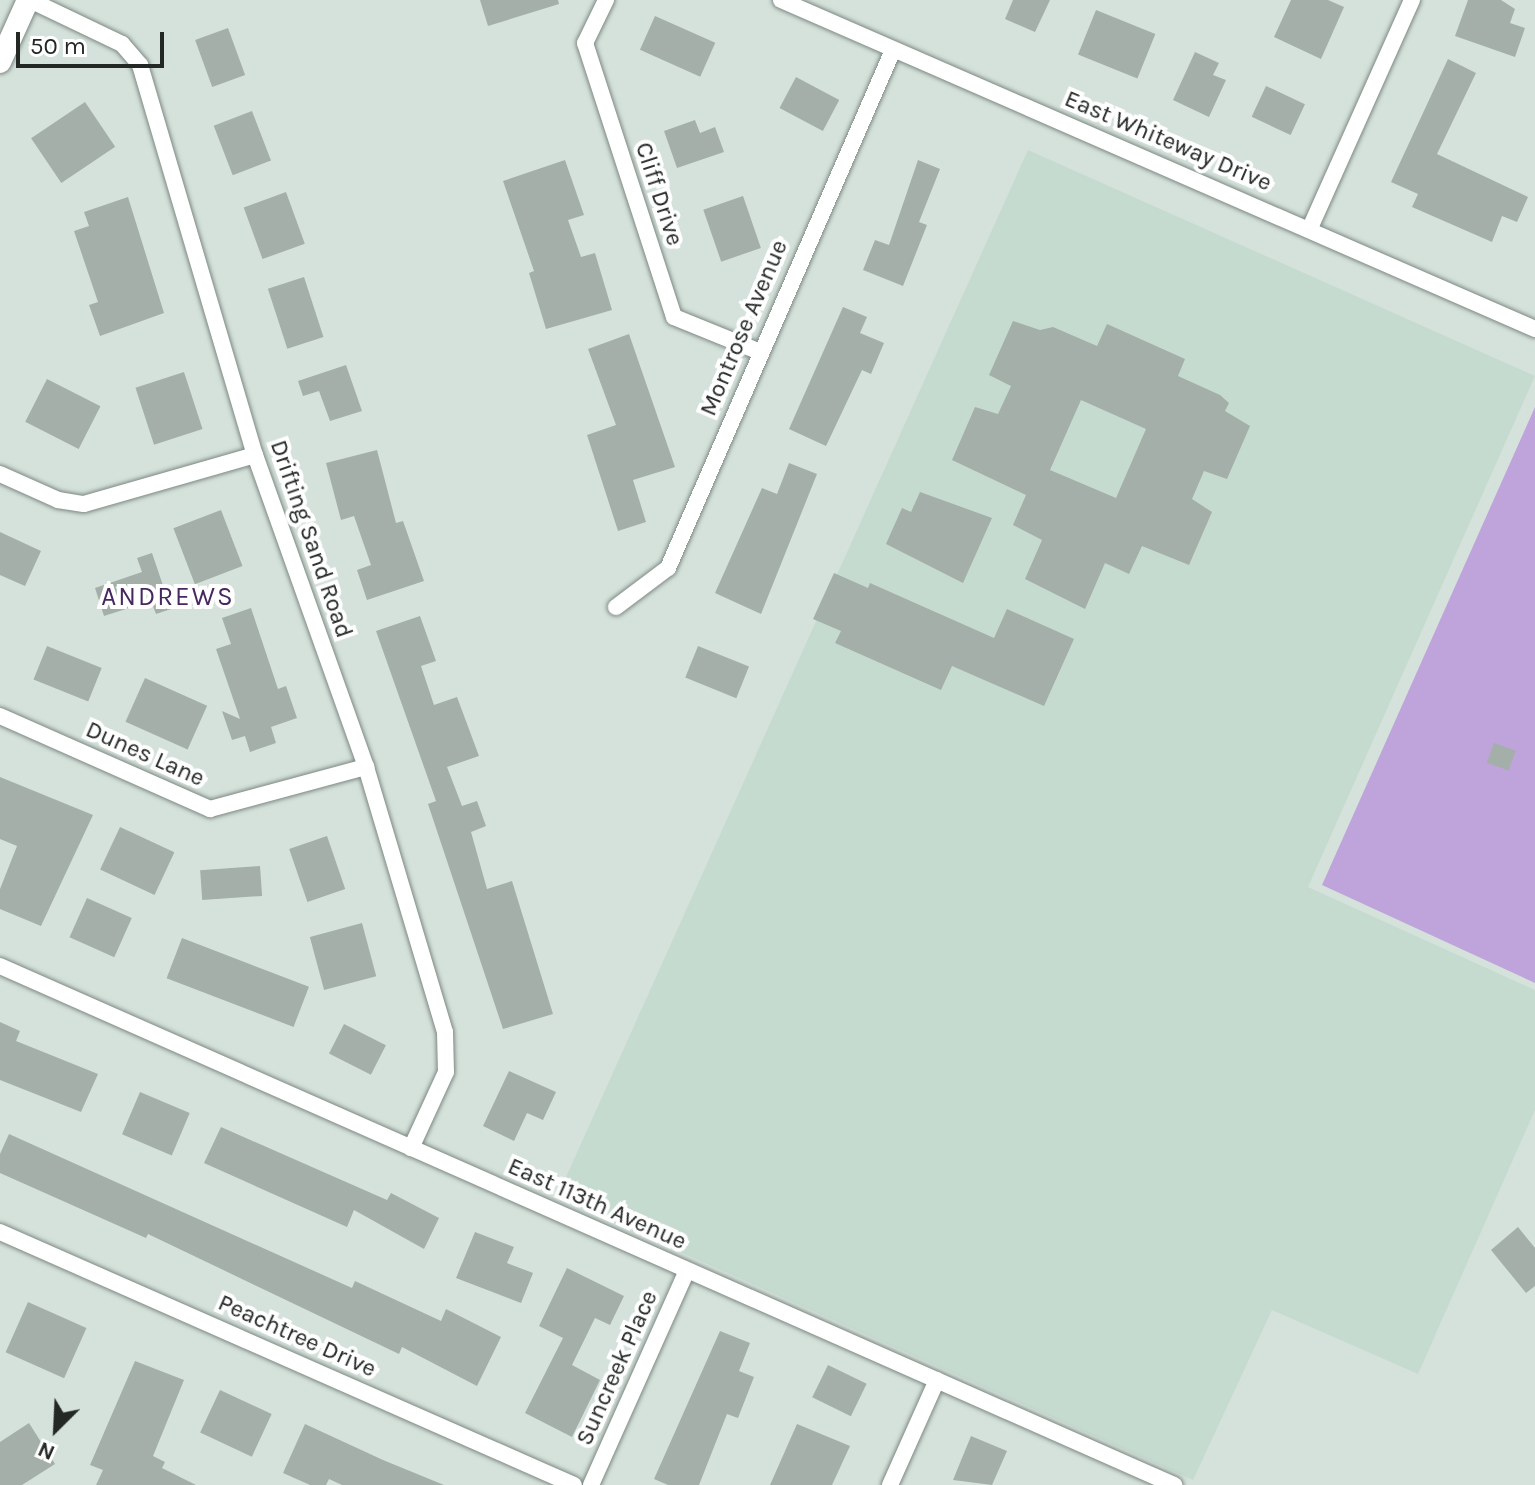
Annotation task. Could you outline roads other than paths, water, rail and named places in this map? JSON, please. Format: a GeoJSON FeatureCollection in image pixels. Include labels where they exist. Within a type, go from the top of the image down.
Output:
{"type":"FeatureCollection","features":[{"type":"Feature","properties":{"kind":"street"},"geometry":{"type":"LineString","coordinates":[[2,51],[29,0]]}},
{"type":"Feature","properties":{"kind":"street","name":"Drifting Sand Road"},"geometry":{"type":"LineString","coordinates":[[29,0],[122,44],[140,65],[255,455],[366,767],[448,1055],[446,1072],[411,1148]]}},
{"type":"Feature","properties":{"kind":"street","name":"Cliff Drive"},"geometry":{"type":"LineString","coordinates":[[606,0],[585,43],[674,317],[760,352]]}},
{"type":"Feature","properties":{"kind":"street","name":"East Whiteway Drive"},"geometry":{"type":"LineString","coordinates":[[781,0],[1310,228],[1535,329]]}},
{"type":"Feature","properties":{"kind":"street"},"geometry":{"type":"LineString","coordinates":[[1310,228],[1412,0]]}},
{"type":"Feature","properties":{"kind":"street","name":"Montrose Avenue"},"geometry":{"type":"LineString","coordinates":[[616,607],[668,568],[893,50]]}},
{"type":"Feature","properties":{"kind":"street"},"geometry":{"type":"LineString","coordinates":[[0,474],[58,500],[84,504],[255,455]]}},
{"type":"Feature","properties":{"kind":"street","name":"Dunes Lane"},"geometry":{"type":"LineString","coordinates":[[0,716],[210,809],[366,767]]}},
{"type":"Feature","properties":{"kind":"street","name":"East 113th Avenue"},"geometry":{"type":"LineString","coordinates":[[0,966],[1174,1485]]}},
{"type":"Feature","properties":{"kind":"street","name":"Peachtree Drive"},"geometry":{"type":"LineString","coordinates":[[0,1232],[574,1485]]}},
{"type":"Feature","properties":{"kind":"street","name":"Suncreek Place"},"geometry":{"type":"LineString","coordinates":[[591,1485],[687,1270]]}},
{"type":"Feature","properties":{"kind":"street"},"geometry":{"type":"LineString","coordinates":[[890,1485],[937,1380]]}},
{"type":"Feature","properties":{"kind":"district","name":"ANDREWS"},"geometry":{"type":"Point","coordinates":[168,597]}}]}
